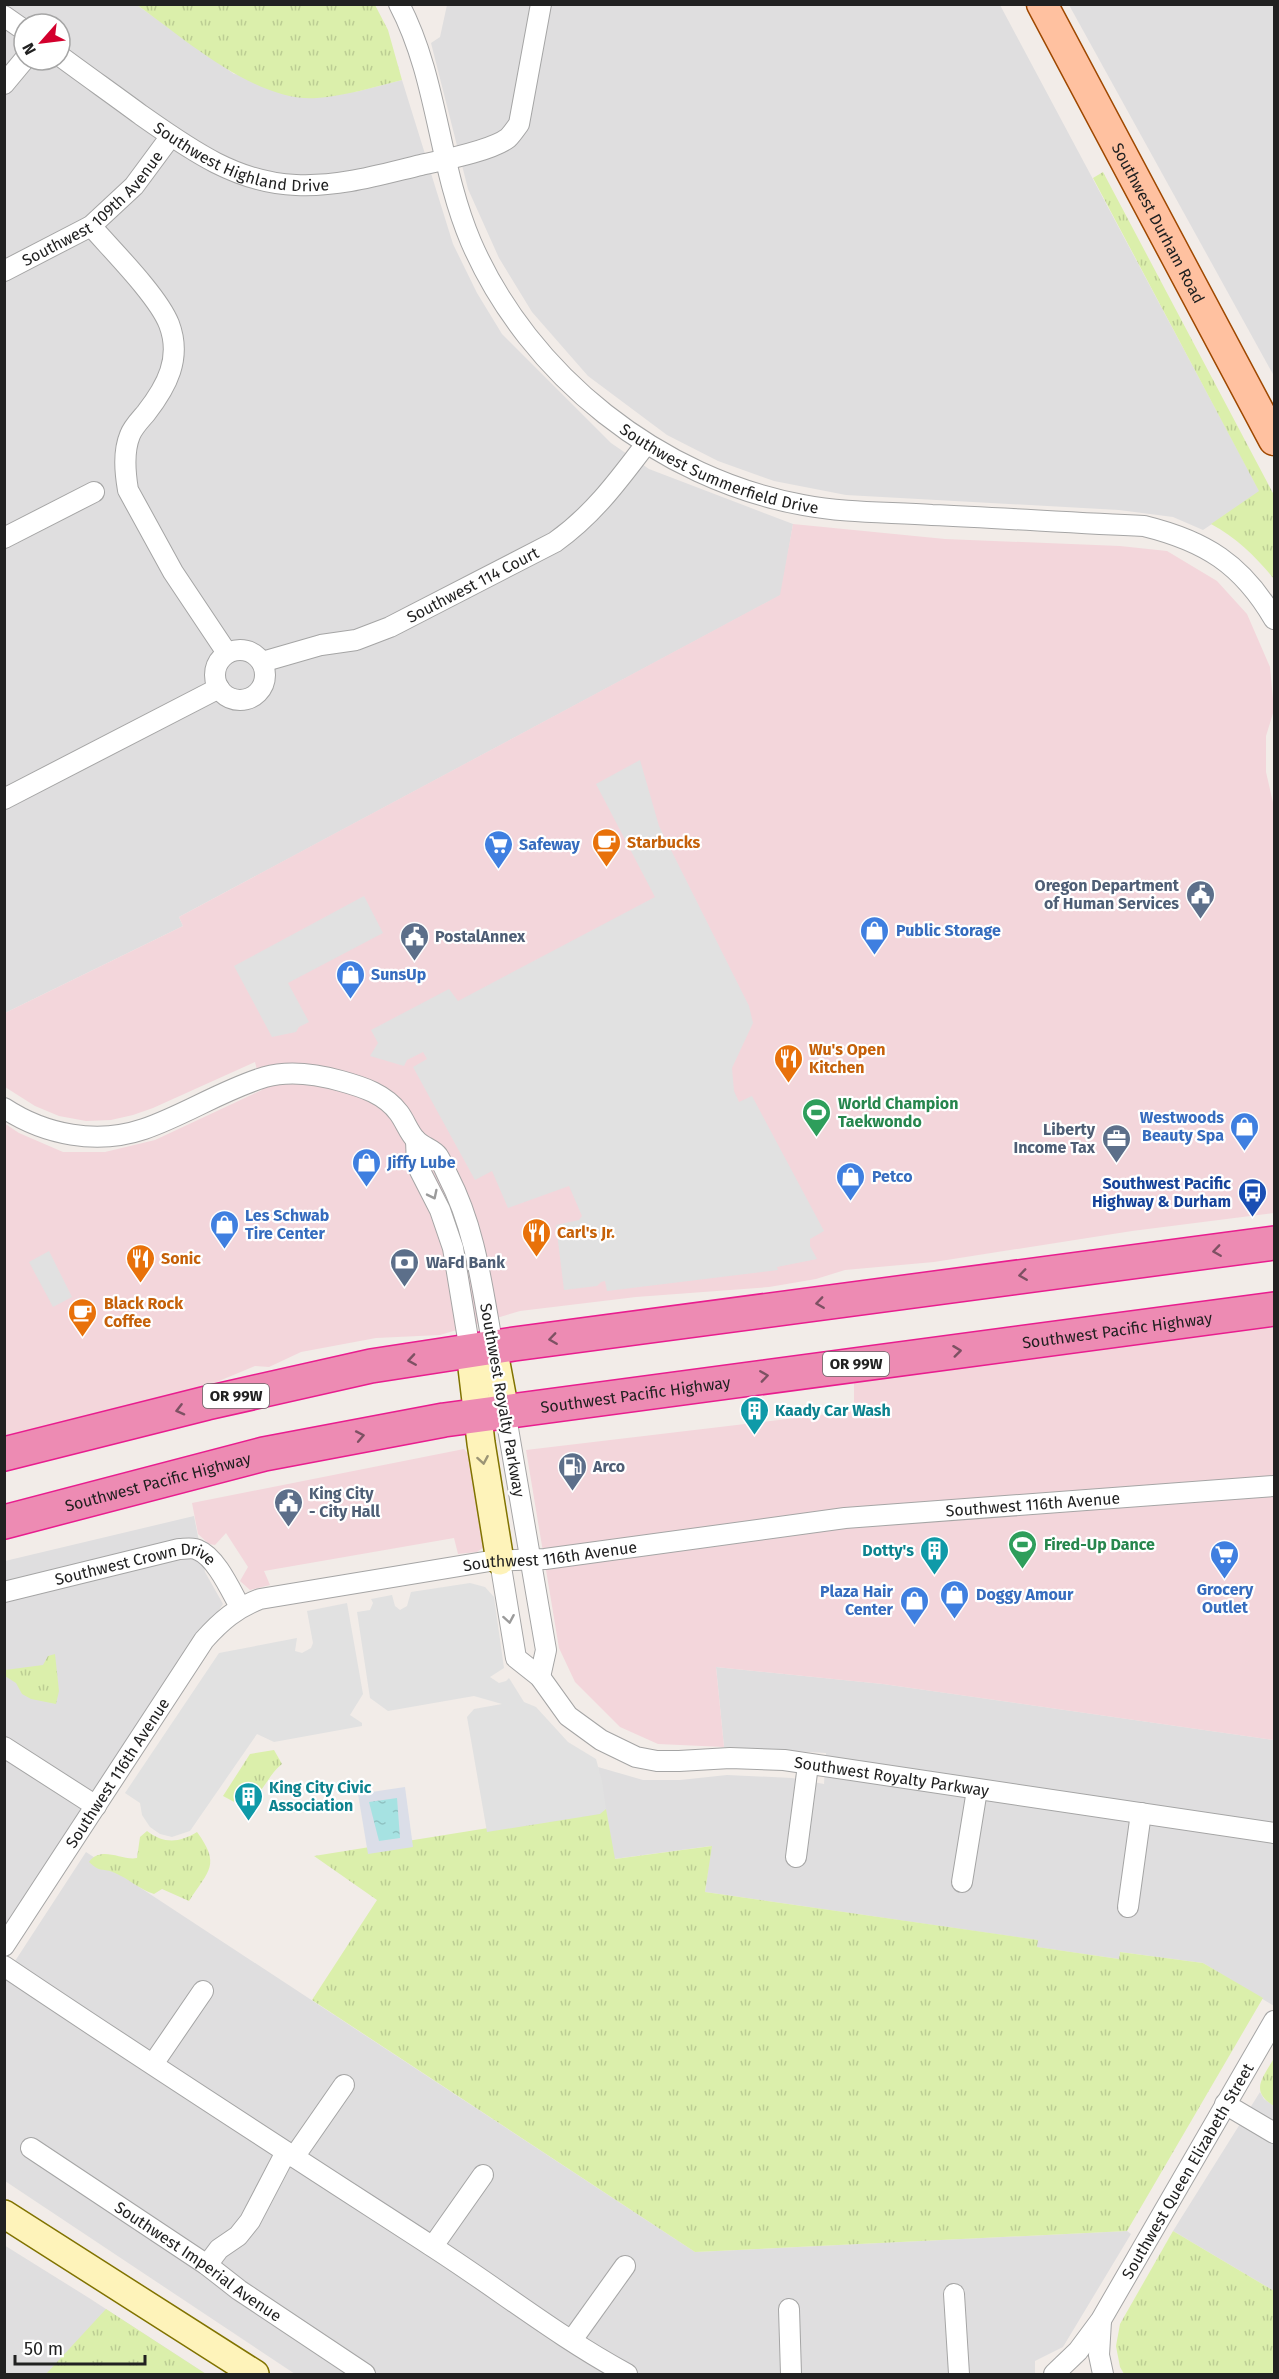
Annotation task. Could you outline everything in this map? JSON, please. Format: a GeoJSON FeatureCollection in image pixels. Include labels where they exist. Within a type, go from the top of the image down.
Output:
{"type":"FeatureCollection","features":[{"type":"Feature","properties":{"kind":"highway","name":"OR 99W"},"geometry":{"type":"LineString","coordinates":[[4,1454],[323,1376],[481,1349],[1275,1243]]}},
{"type":"Feature","properties":{"kind":"highway","name":"Southwest Pacific Highway"},"geometry":{"type":"LineString","coordinates":[[4,1522],[264,1454],[491,1413],[1275,1309]]}},
{"type":"Feature","properties":{"kind":"main road","name":"Southwest Durham Road"},"geometry":{"type":"LineString","coordinates":[[1042,4],[1275,440]]}},
{"type":"Feature","properties":{"kind":"main road","name":"Southwest Royalty Parkway"},"geometry":{"type":"LineString","coordinates":[[481,1349],[491,1413],[500,1561]]}},
{"type":"Feature","properties":{"kind":"main road"},"geometry":{"type":"LineString","coordinates":[[6,2216],[255,2374]]}},
{"type":"Feature","properties":{"kind":"street","name":"Southwest Summerfield Drive"},"geometry":{"type":"LineString","coordinates":[[399,4],[415,36],[444,160],[471,242],[512,314],[567,380],[646,444],[721,482],[802,505],[868,512],[1144,526],[1173,533],[1216,554],[1238,570],[1256,590],[1275,619]]}},
{"type":"Feature","properties":{"kind":"street","name":"Southwest Highland Drive"},"geometry":{"type":"LineString","coordinates":[[72,65],[191,150],[241,175],[295,185],[354,182],[444,160],[495,144],[508,137],[519,124],[541,4]]}},
{"type":"Feature","properties":{"kind":"street"},"geometry":{"type":"LineString","coordinates":[[4,84],[14,72]]}},
{"type":"Feature","properties":{"kind":"street","name":"Southwest 109th Avenue"},"geometry":{"type":"LineString","coordinates":[[4,271],[91,226],[134,186],[171,136]]}},
{"type":"Feature","properties":{"kind":"street"},"geometry":{"type":"LineString","coordinates":[[91,226],[155,300],[169,323],[174,349],[172,371],[163,392],[130,434],[125,463],[126,479],[132,497],[173,572],[227,653]]}},
{"type":"Feature","properties":{"kind":"street","name":"Southwest 114 Court"},"geometry":{"type":"LineString","coordinates":[[262,662],[321,645],[356,640],[390,627],[555,542],[595,509],[646,444]]}},
{"type":"Feature","properties":{"kind":"street"},"geometry":{"type":"LineString","coordinates":[[4,538],[94,492]]}},
{"type":"Feature","properties":{"kind":"street"},"geometry":{"type":"LineString","coordinates":[[246,650],[262,662],[266,672],[265,681],[261,690],[254,697],[234,700],[225,696],[219,688],[215,679],[216,669],[220,660],[227,653],[246,650]]}},
{"type":"Feature","properties":{"kind":"street"},"geometry":{"type":"LineString","coordinates":[[4,799],[219,688]]}},
{"type":"Feature","properties":{"kind":"street","name":"Southwest Royalty Parkway"},"geometry":{"type":"LineString","coordinates":[[4,1108],[28,1121],[60,1133],[93,1137],[123,1134],[159,1123],[237,1086],[278,1074],[310,1074],[365,1088],[378,1095],[399,1113],[416,1140],[417,1165],[440,1210],[481,1349]]}},
{"type":"Feature","properties":{"kind":"street","name":"Southwest Royalty Parkway"},"geometry":{"type":"LineString","coordinates":[[491,1413],[531,1559],[546,1650],[540,1677]]}},
{"type":"Feature","properties":{"kind":"street","name":"Southwest 116th Avenue"},"geometry":{"type":"LineString","coordinates":[[4,1946],[204,1640],[221,1621],[240,1607],[274,1596],[500,1561],[531,1559],[845,1518],[1275,1486]]}},
{"type":"Feature","properties":{"kind":"street","name":"Southwest Crown Drive"},"geometry":{"type":"LineString","coordinates":[[4,1592],[179,1549],[197,1549],[211,1560],[220,1572],[240,1607]]}},
{"type":"Feature","properties":{"kind":"street","name":"Southwest Royalty Parkway"},"geometry":{"type":"LineString","coordinates":[[500,1561],[516,1658],[540,1677],[568,1716],[601,1740],[636,1756],[679,1761],[756,1758],[1275,1833]]}},
{"type":"Feature","properties":{"kind":"street"},"geometry":{"type":"LineString","coordinates":[[4,1747],[96,1806]]}},
{"type":"Feature","properties":{"kind":"street"},"geometry":{"type":"LineString","coordinates":[[796,1857],[808,1765]]}},
{"type":"Feature","properties":{"kind":"street"},"geometry":{"type":"LineString","coordinates":[[963,1882],[977,1790]]}},
{"type":"Feature","properties":{"kind":"street"},"geometry":{"type":"LineString","coordinates":[[1128,1907],[1141,1813]]}},
{"type":"Feature","properties":{"kind":"street"},"geometry":{"type":"LineString","coordinates":[[4,1966],[627,2374]]}},
{"type":"Feature","properties":{"kind":"street"},"geometry":{"type":"LineString","coordinates":[[153,2064],[203,1991]]}},
{"type":"Feature","properties":{"kind":"street","name":"Southwest Queen Elizabeth Street"},"geometry":{"type":"LineString","coordinates":[[1054,2374],[1078,2351],[1101,2320],[1275,2021]]}},
{"type":"Feature","properties":{"kind":"street"},"geometry":{"type":"LineString","coordinates":[[207,2265],[219,2249],[238,2236],[250,2221],[290,2155],[344,2085]]}},
{"type":"Feature","properties":{"kind":"street"},"geometry":{"type":"LineString","coordinates":[[1225,2104],[1275,2133]]}},
{"type":"Feature","properties":{"kind":"street","name":"Southwest Imperial Avenue"},"geometry":{"type":"LineString","coordinates":[[31,2148],[365,2374]]}},
{"type":"Feature","properties":{"kind":"street"},"geometry":{"type":"LineString","coordinates":[[433,2246],[483,2175]]}},
{"type":"Feature","properties":{"kind":"street"},"geometry":{"type":"LineString","coordinates":[[572,2340],[625,2266]]}},
{"type":"Feature","properties":{"kind":"street"},"geometry":{"type":"LineString","coordinates":[[954,2294],[959,2374]]}},
{"type":"Feature","properties":{"kind":"street"},"geometry":{"type":"LineString","coordinates":[[789,2309],[791,2374]]}},
{"type":"Feature","properties":{"kind":"street","name":"Southwest Queen Elizabeth Street"},"geometry":{"type":"LineString","coordinates":[[1101,2320],[1099,2355],[1103,2374]]}},
{"type":"Feature","properties":{"kind":"shaded area"},"geometry":{"type":"Polygon","coordinates":[[[5,5],[137,5],[234,74],[355,92],[402,80],[453,244],[477,293],[502,334],[611,443],[649,469],[793,524],[781,595],[179,917],[183,926],[5,1013],[5,5]]]}},
{"type":"Feature","properties":{"kind":"shaded area"},"geometry":{"type":"Polygon","coordinates":[[[447,5],[1000,5],[1260,492],[1203,530],[1173,517],[1119,510],[846,495],[774,481],[718,461],[667,435],[588,376],[532,312],[499,258],[468,189],[431,43],[440,37],[447,5]]]}},
{"type":"Feature","properties":{"kind":"shaded area"},"geometry":{"type":"Polygon","coordinates":[[[1069,5],[1274,5],[1274,376],[1069,5]]]}},
{"type":"Feature","properties":{"kind":"shaded area"},"geometry":{"type":"Polygon","coordinates":[[[793,524],[945,539],[1120,546],[1167,551],[1217,581],[1247,614],[1270,667],[1274,710],[1266,736],[1266,772],[1274,807],[1274,1213],[1132,1231],[934,1262],[845,1270],[816,1279],[769,1287],[636,1297],[520,1311],[440,1335],[376,1338],[301,1352],[269,1367],[255,1366],[207,1386],[5,1436],[4,1123],[19,1133],[63,1152],[105,1152],[155,1140],[262,1090],[255,1062],[133,1115],[111,1120],[86,1121],[59,1116],[35,1106],[5,1087],[5,1013],[183,926],[179,917],[780,595],[793,524]]]}},
{"type":"Feature","properties":{"kind":"shaded area"},"geometry":{"type":"Polygon","coordinates":[[[640,760],[659,826],[749,1006],[753,1023],[732,1068],[734,1091],[739,1102],[752,1096],[824,1231],[810,1239],[810,1246],[817,1259],[777,1267],[778,1270],[607,1291],[605,1281],[597,1286],[564,1290],[556,1225],[579,1220],[582,1216],[569,1186],[508,1208],[492,1171],[475,1180],[413,1067],[427,1059],[423,1052],[407,1060],[404,1066],[370,1056],[378,1043],[371,1030],[449,989],[458,1001],[655,897],[596,784],[640,760]]]}},
{"type":"Feature","properties":{"kind":"shaded area"},"geometry":{"type":"Polygon","coordinates":[[[364,896],[383,933],[288,983],[309,1022],[299,1027],[296,1032],[272,1037],[234,966],[364,896]]]}},
{"type":"Feature","properties":{"kind":"shaded area"},"geometry":{"type":"Polygon","coordinates":[[[49,1251],[72,1297],[53,1307],[29,1262],[49,1251]]]}},
{"type":"Feature","properties":{"kind":"shaded area"},"geometry":{"type":"Polygon","coordinates":[[[1274,1327],[1274,1740],[883,1684],[716,1667],[724,1747],[658,1744],[620,1727],[575,1682],[559,1648],[526,1450],[854,1411],[854,1379],[1143,1340],[1274,1327]]]}},
{"type":"Feature","properties":{"kind":"shaded area"},"geometry":{"type":"Polygon","coordinates":[[[464,1449],[477,1464],[487,1545],[477,1552],[458,1554],[454,1538],[264,1571],[270,1585],[250,1590],[240,1581],[248,1567],[226,1533],[215,1545],[209,1544],[198,1534],[192,1503],[464,1449]]]}},
{"type":"Feature","properties":{"kind":"shaded area"},"geometry":{"type":"Polygon","coordinates":[[[194,1516],[205,1572],[223,1604],[5,1925],[5,1561],[194,1516]]]}},
{"type":"Feature","properties":{"kind":"shaded area"},"geometry":{"type":"Polygon","coordinates":[[[470,1583],[485,1587],[494,1597],[504,1668],[490,1677],[499,1683],[509,1678],[524,1702],[536,1707],[568,1742],[596,1759],[606,1809],[600,1814],[487,1832],[467,1717],[474,1709],[502,1704],[474,1696],[388,1711],[370,1698],[357,1612],[370,1610],[373,1603],[371,1599],[392,1595],[395,1606],[400,1610],[407,1606],[411,1592],[470,1583]]]}},
{"type":"Feature","properties":{"kind":"shaded area"},"geometry":{"type":"Polygon","coordinates":[[[347,1603],[363,1694],[350,1715],[362,1723],[362,1726],[274,1742],[257,1734],[190,1831],[172,1837],[160,1834],[150,1827],[142,1815],[140,1803],[125,1793],[219,1653],[297,1638],[295,1651],[302,1653],[311,1648],[313,1643],[307,1611],[347,1603]]]}},
{"type":"Feature","properties":{"kind":"shaded area"},"geometry":{"type":"Polygon","coordinates":[[[716,1667],[883,1684],[1274,1740],[1274,2006],[1203,1963],[1120,1952],[1119,1959],[1036,1947],[1037,1940],[705,1892],[711,1846],[614,1859],[598,1767],[643,1780],[680,1780],[727,1775],[792,1778],[824,1784],[826,1753],[724,1747],[716,1667]]]}},
{"type":"Feature","properties":{"kind":"shaded area"},"geometry":{"type":"Polygon","coordinates":[[[405,1787],[413,1847],[368,1854],[358,1794],[405,1787]]]}},
{"type":"Feature","properties":{"kind":"shaded area"},"geometry":{"type":"Polygon","coordinates":[[[86,1852],[695,2252],[1127,2231],[1131,2234],[1063,2347],[1035,2361],[1035,2374],[295,2374],[5,2181],[4,1978],[86,1852]]]}},
{"type":"Feature","properties":{"kind":"shaded area"},"geometry":{"type":"Polygon","coordinates":[[[1260,2092],[1264,2099],[1274,2106],[1274,2291],[1173,2231],[1260,2092]]]}},
{"type":"Feature","properties":{"kind":"shaded area"},"geometry":{"type":"Polygon","coordinates":[[[4,2245],[89,2298],[206,2374],[5,2374],[4,2245]]]}},
{"type":"Feature","properties":{"kind":"green space"},"geometry":{"type":"Polygon","coordinates":[[[137,5],[375,5],[388,30],[402,80],[328,97],[294,97],[270,90],[222,66],[137,5]]]}},
{"type":"Feature","properties":{"kind":"green space"},"geometry":{"type":"Polygon","coordinates":[[[1103,172],[1274,495],[1274,579],[1246,548],[1211,524],[1259,491],[1093,178],[1103,172]]]}},
{"type":"Feature","properties":{"kind":"green space"},"geometry":{"type":"Polygon","coordinates":[[[55,1654],[59,1691],[56,1704],[31,1699],[22,1694],[16,1683],[5,1676],[5,1670],[43,1665],[48,1656],[55,1654]]]}},
{"type":"Feature","properties":{"kind":"green space"},"geometry":{"type":"Polygon","coordinates":[[[274,1750],[282,1764],[260,1791],[247,1801],[238,1804],[223,1796],[250,1754],[274,1750]]]}},
{"type":"Feature","properties":{"kind":"green space"},"geometry":{"type":"Polygon","coordinates":[[[606,1809],[615,1859],[712,1846],[705,1892],[1038,1940],[1037,1947],[1119,1959],[1120,1952],[1203,1963],[1263,1998],[1127,2231],[695,2252],[312,2000],[377,1900],[314,1856],[606,1809]]]}},
{"type":"Feature","properties":{"kind":"green space"},"geometry":{"type":"Polygon","coordinates":[[[147,1831],[159,1838],[172,1841],[197,1832],[204,1843],[209,1852],[210,1867],[189,1901],[162,1889],[154,1894],[120,1875],[100,1869],[89,1862],[94,1857],[106,1854],[137,1858],[140,1837],[147,1831]]]}},
{"type":"Feature","properties":{"kind":"green space"},"geometry":{"type":"Polygon","coordinates":[[[1274,2058],[1274,2106],[1262,2095],[1260,2084],[1274,2058]]]}},
{"type":"Feature","properties":{"kind":"green space"},"geometry":{"type":"Polygon","coordinates":[[[1173,2231],[1274,2291],[1274,2374],[1124,2374],[1120,2367],[1116,2346],[1120,2324],[1173,2231]]]}},
{"type":"Feature","properties":{"kind":"green space"},"geometry":{"type":"Polygon","coordinates":[[[106,2309],[206,2374],[46,2374],[106,2309]]]}},
{"type":"Feature","properties":{"kind":"water"},"geometry":{"type":"Polygon","coordinates":[[[397,1798],[400,1838],[379,1841],[369,1802],[397,1798]]]}},
{"type":"Feature","properties":{"kind":"place","name":"Starbucks"},"geometry":{"type":"Point","coordinates":[606,868]}},
{"type":"Feature","properties":{"kind":"place","name":"Safeway"},"geometry":{"type":"Point","coordinates":[498,870]}},
{"type":"Feature","properties":{"kind":"place","name":"Oregon Department of Human Services"},"geometry":{"type":"Point","coordinates":[1200,920]}},
{"type":"Feature","properties":{"kind":"place","name":"Public Storage"},"geometry":{"type":"Point","coordinates":[875,956]}},
{"type":"Feature","properties":{"kind":"place","name":"PostalAnnex"},"geometry":{"type":"Point","coordinates":[414,962]}},
{"type":"Feature","properties":{"kind":"place","name":"SunsUp"},"geometry":{"type":"Point","coordinates":[350,1000]}},
{"type":"Feature","properties":{"kind":"place","name":"Wu's Open Kitchen"},"geometry":{"type":"Point","coordinates":[788,1084]}},
{"type":"Feature","properties":{"kind":"place","name":"World Champion Taekwondo"},"geometry":{"type":"Point","coordinates":[817,1138]}},
{"type":"Feature","properties":{"kind":"place","name":"Westwoods Beauty Spa"},"geometry":{"type":"Point","coordinates":[1245,1152]}},
{"type":"Feature","properties":{"kind":"place","name":"Liberty Income Tax"},"geometry":{"type":"Point","coordinates":[1116,1164]}},
{"type":"Feature","properties":{"kind":"place","name":"Jiffy Lube"},"geometry":{"type":"Point","coordinates":[366,1188]}},
{"type":"Feature","properties":{"kind":"place","name":"Petco"},"geometry":{"type":"Point","coordinates":[851,1202]}},
{"type":"Feature","properties":{"kind":"place","name":"Southwest Pacific Highway & Durham"},"geometry":{"type":"Point","coordinates":[1252,1218]}},
{"type":"Feature","properties":{"kind":"place","name":"Les Schwab Tire Center"},"geometry":{"type":"Point","coordinates":[224,1250]}},
{"type":"Feature","properties":{"kind":"place","name":"Carl's Jr."},"geometry":{"type":"Point","coordinates":[536,1258]}},
{"type":"Feature","properties":{"kind":"place","name":"Sonic"},"geometry":{"type":"Point","coordinates":[140,1284]}},
{"type":"Feature","properties":{"kind":"place","name":"WaFd Bank"},"geometry":{"type":"Point","coordinates":[405,1288]}},
{"type":"Feature","properties":{"kind":"place","name":"Black Rock Coffee"},"geometry":{"type":"Point","coordinates":[83,1338]}},
{"type":"Feature","properties":{"kind":"place","name":"Kaady Car Wash"},"geometry":{"type":"Point","coordinates":[754,1436]}},
{"type":"Feature","properties":{"kind":"place","name":"Arco"},"geometry":{"type":"Point","coordinates":[572,1492]}},
{"type":"Feature","properties":{"kind":"place","name":"King City - City Hall"},"geometry":{"type":"Point","coordinates":[288,1528]}},
{"type":"Feature","properties":{"kind":"place","name":"Fired-Up Dance"},"geometry":{"type":"Point","coordinates":[1023,1570]}},
{"type":"Feature","properties":{"kind":"place","name":"Dotty's"},"geometry":{"type":"Point","coordinates":[935,1576]}},
{"type":"Feature","properties":{"kind":"place","name":"Grocery Outlet"},"geometry":{"type":"Point","coordinates":[1225,1580]}},
{"type":"Feature","properties":{"kind":"place","name":"Doggy Amour"},"geometry":{"type":"Point","coordinates":[955,1620]}},
{"type":"Feature","properties":{"kind":"place","name":"Plaza Hair Center"},"geometry":{"type":"Point","coordinates":[914,1626]}},
{"type":"Feature","properties":{"kind":"place","name":"King City Civic Association"},"geometry":{"type":"Point","coordinates":[248,1822]}}]}
